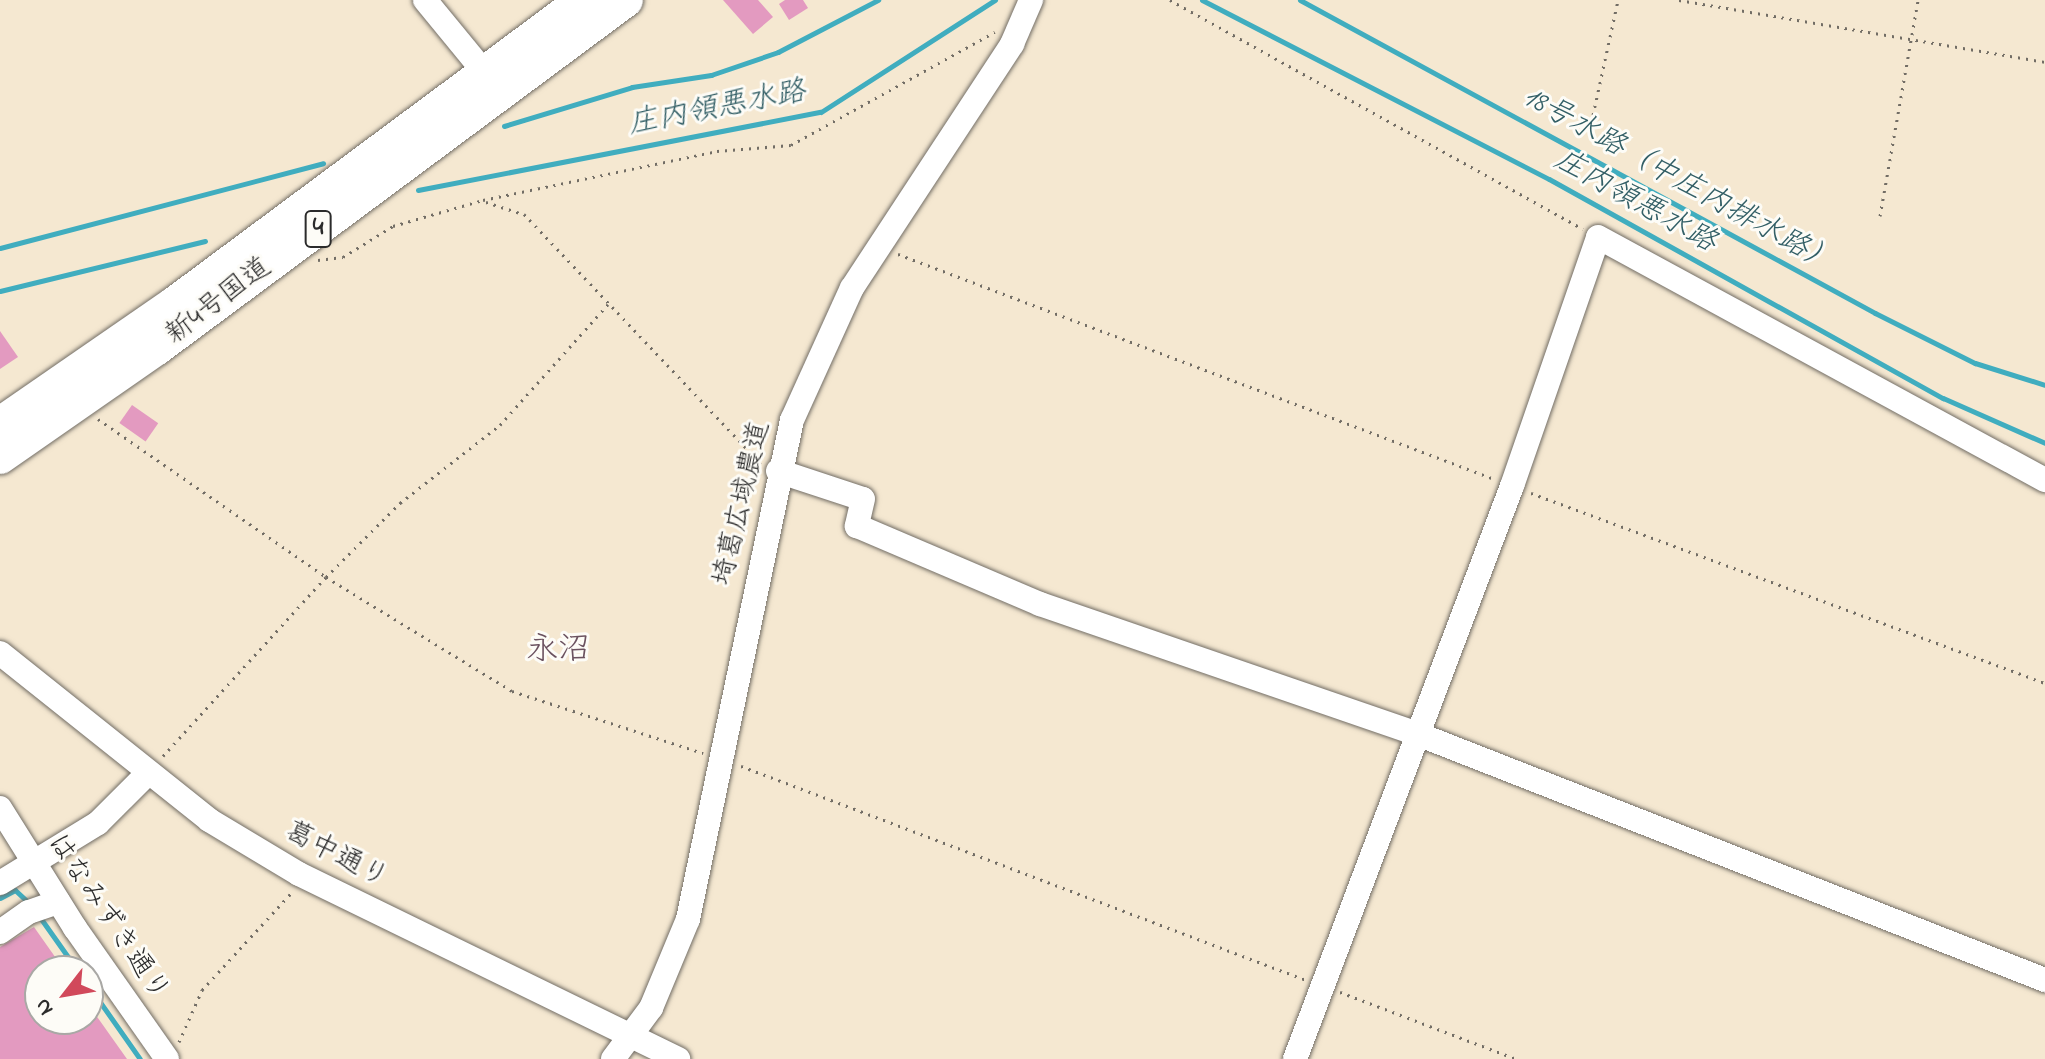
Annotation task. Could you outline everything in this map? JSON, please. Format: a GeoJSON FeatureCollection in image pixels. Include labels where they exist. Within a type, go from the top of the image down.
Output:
{"type":"FeatureCollection","features":[{"type":"Feature","properties":{"kind":"highway","name":"新4号国道"},"geometry":{"type":"LineString","coordinates":[[0,424],[174,304],[583,0]]}},
{"type":"Feature","properties":{"kind":"highway","name":"新4号国道"},"geometry":{"type":"LineString","coordinates":[[0,457],[77,405],[626,0]]}},
{"type":"Feature","properties":{"kind":"street"},"geometry":{"type":"LineString","coordinates":[[425,0],[485,73]]}},
{"type":"Feature","properties":{"kind":"street","name":"埼葛広域農道"},"geometry":{"type":"LineString","coordinates":[[613,1059],[633,1036],[679,949],[778,471],[792,420],[833,324],[879,245],[1020,29],[1031,0]]}},
{"type":"Feature","properties":{"kind":"street"},"geometry":{"type":"LineString","coordinates":[[1295,1059],[1319,985],[1512,486],[1598,237],[2045,480]]}},
{"type":"Feature","properties":{"kind":"street"},"geometry":{"type":"LineString","coordinates":[[778,471],[863,499],[857,526],[1040,604],[1415,733],[2045,980]]}},
{"type":"Feature","properties":{"kind":"street","name":"葛中通り"},"geometry":{"type":"LineString","coordinates":[[0,653],[147,774],[209,820],[303,875],[678,1059]]}},
{"type":"Feature","properties":{"kind":"street"},"geometry":{"type":"LineString","coordinates":[[0,883],[98,823],[147,774]]}},
{"type":"Feature","properties":{"kind":"street","name":"はなみずき通り"},"geometry":{"type":"LineString","coordinates":[[0,808],[58,902],[165,1057]]}},
{"type":"Feature","properties":{"kind":"street"},"geometry":{"type":"LineString","coordinates":[[0,932],[29,912],[58,902]]}},
{"type":"Feature","properties":{"kind":"path"},"geometry":{"type":"LineString","coordinates":[[1170,0],[1598,237]]}},
{"type":"Feature","properties":{"kind":"path"},"geometry":{"type":"LineString","coordinates":[[1593,115],[1618,0]]}},
{"type":"Feature","properties":{"kind":"path"},"geometry":{"type":"LineString","coordinates":[[1679,0],[2045,62]]}},
{"type":"Feature","properties":{"kind":"path"},"geometry":{"type":"LineString","coordinates":[[1880,216],[1918,0]]}},
{"type":"Feature","properties":{"kind":"path"},"geometry":{"type":"LineString","coordinates":[[292,248],[312,261],[343,257],[393,226],[483,200],[717,151],[791,145],[1008,24],[1020,29]]}},
{"type":"Feature","properties":{"kind":"path"},"geometry":{"type":"LineString","coordinates":[[483,200],[524,214],[742,447],[760,464],[778,471]]}},
{"type":"Feature","properties":{"kind":"path"},"geometry":{"type":"LineString","coordinates":[[879,245],[1512,486],[2045,683]]}},
{"type":"Feature","properties":{"kind":"path"},"geometry":{"type":"LineString","coordinates":[[147,774],[326,577],[400,503],[500,425],[608,304]]}},
{"type":"Feature","properties":{"kind":"path"},"geometry":{"type":"LineString","coordinates":[[77,405],[326,577],[512,691],[720,759],[1516,1059]]}},
{"type":"Feature","properties":{"kind":"path"},"geometry":{"type":"LineString","coordinates":[[165,1057],[180,1042],[202,990],[303,875]]}},
{"type":"Feature","properties":{"kind":"building"},"geometry":{"type":"Polygon","coordinates":[[[723,0],[758,0],[773,17],[753,34],[723,0]]]}},
{"type":"Feature","properties":{"kind":"building"},"geometry":{"type":"Polygon","coordinates":[[[785,0],[803,0],[808,8],[789,20],[779,4],[785,0]]]}},
{"type":"Feature","properties":{"kind":"building"},"geometry":{"type":"Polygon","coordinates":[[[0,331],[18,357],[0,369],[0,331]]]}},
{"type":"Feature","properties":{"kind":"building"},"geometry":{"type":"Polygon","coordinates":[[[132,405],[158,423],[146,441],[119,423],[132,405]]]}},
{"type":"Feature","properties":{"kind":"building"},"geometry":{"type":"Polygon","coordinates":[[[34,927],[54,955],[24,955],[24,1035],[104,1035],[104,1027],[127,1059],[0,1059],[0,947],[34,927]]]}},
{"type":"Feature","properties":{"kind":"waterway","name":"18号水路（中庄内排水路）"},"geometry":{"type":"LineString","coordinates":[[504,126],[632,87],[711,75],[778,52],[878,0]]}},
{"type":"Feature","properties":{"kind":"waterway","name":"庄内領悪水路"},"geometry":{"type":"LineString","coordinates":[[418,190],[821,112],[995,0]]}},
{"type":"Feature","properties":{"kind":"waterway","name":"庄内領悪水路"},"geometry":{"type":"LineString","coordinates":[[1202,0],[1549,179],[1943,398],[2045,443]]}},
{"type":"Feature","properties":{"kind":"waterway","name":"18号水路（中庄内排水路）"},"geometry":{"type":"LineString","coordinates":[[1300,0],[1875,313],[1975,363],[2045,385]]}},
{"type":"Feature","properties":{"kind":"waterway","name":"18号水路（中庄内排水路）"},"geometry":{"type":"LineString","coordinates":[[0,248],[323,163]]}},
{"type":"Feature","properties":{"kind":"waterway","name":"庄内領悪水路"},"geometry":{"type":"LineString","coordinates":[[0,291],[205,241]]}},
{"type":"Feature","properties":{"kind":"waterway"},"geometry":{"type":"LineString","coordinates":[[0,898],[15,890],[30,904]]}},
{"type":"Feature","properties":{"kind":"waterway"},"geometry":{"type":"LineString","coordinates":[[39,916],[67,955]]}},
{"type":"Feature","properties":{"kind":"waterway"},"geometry":{"type":"LineString","coordinates":[[104,1008],[140,1059]]}},
{"type":"Feature","properties":{"kind":"district","name":"永沼"},"geometry":{"type":"Point","coordinates":[558,651]}}]}
